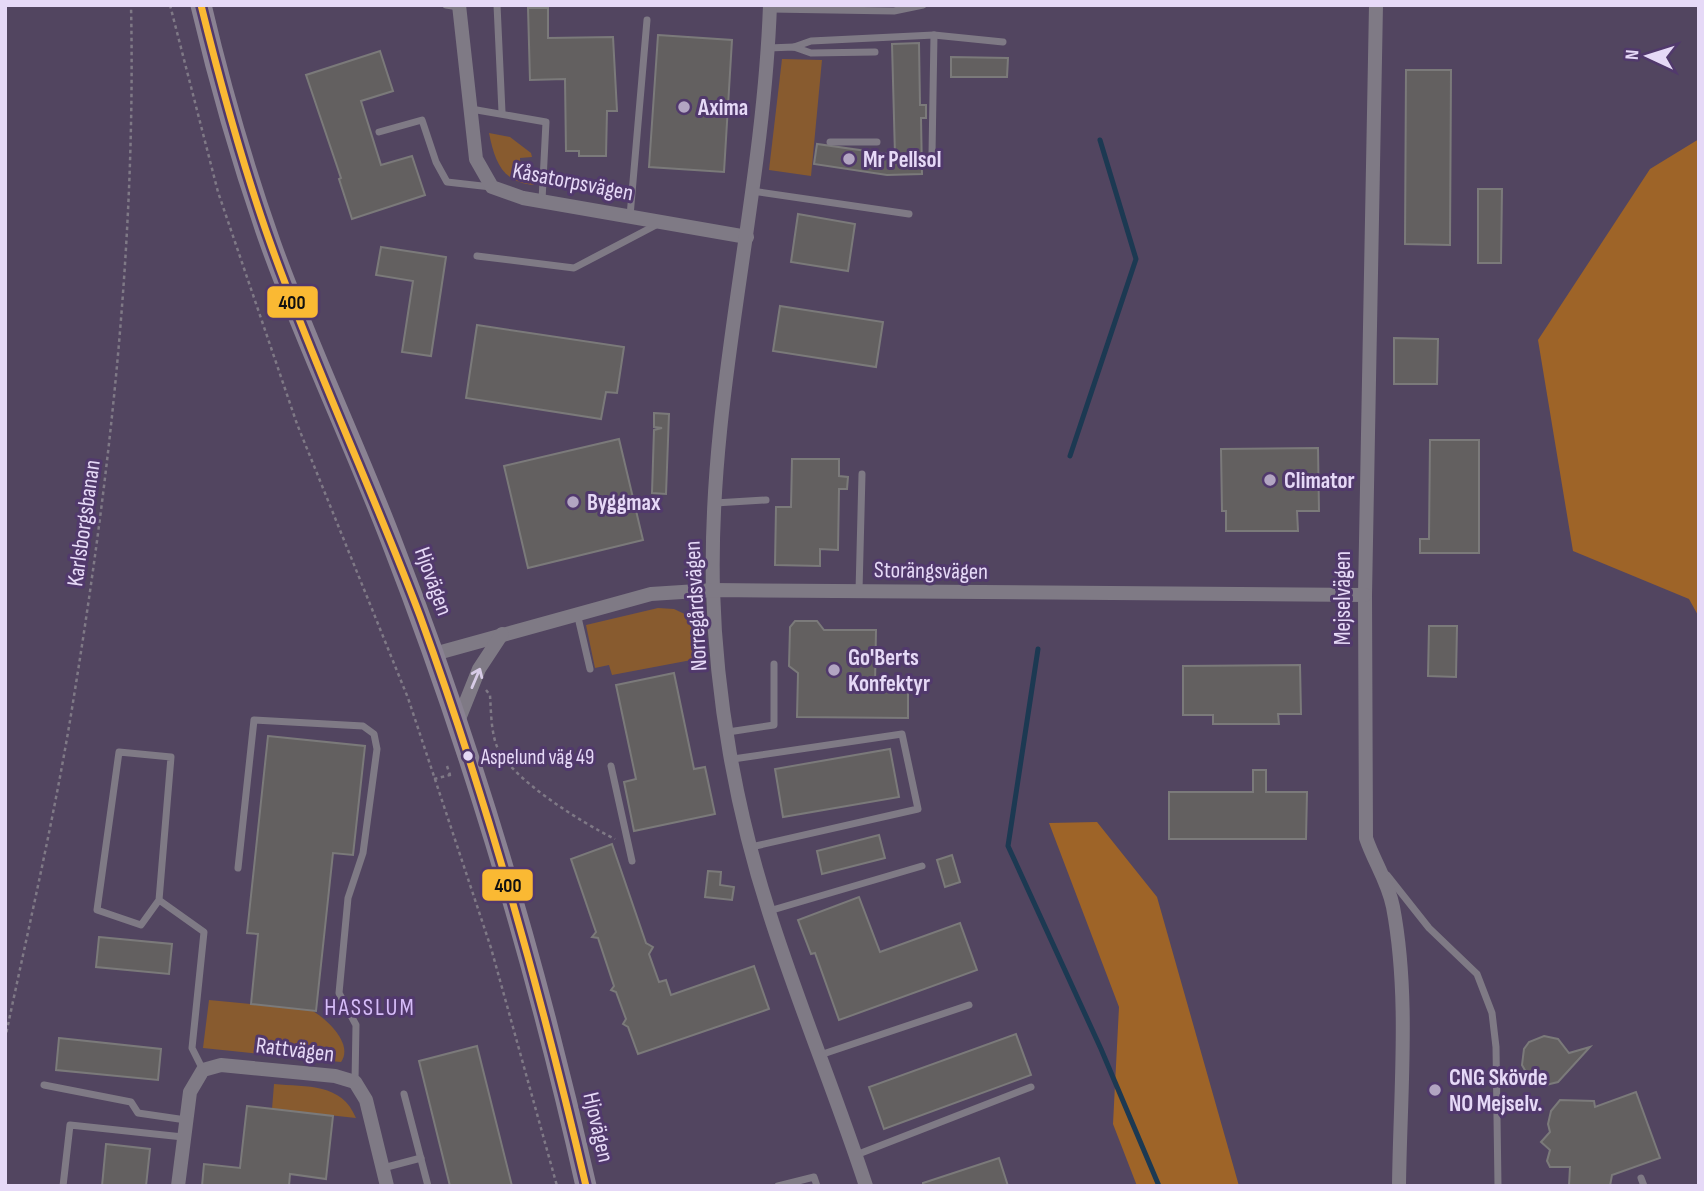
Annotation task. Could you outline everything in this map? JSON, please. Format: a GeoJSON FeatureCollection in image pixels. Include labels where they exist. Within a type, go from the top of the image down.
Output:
{"type":"FeatureCollection","features":[{"type":"Feature","properties":{"kind":"main road","name":"Hjovägen"},"geometry":{"type":"LineString","coordinates":[[201,5],[236,139],[272,247],[392,541],[434,654],[557,1063],[586,1186]]}},
{"type":"Feature","properties":{"kind":"street","name":"Mejselvägen"},"geometry":{"type":"LineString","coordinates":[[1376,5],[1365,595],[1366,838],[1382,869],[1393,908],[1402,1002],[1399,1186]]}},
{"type":"Feature","properties":{"kind":"street","name":"Kåsatorpsvägen"},"geometry":{"type":"LineString","coordinates":[[455,6],[476,159],[492,187],[523,198],[747,237]]}},
{"type":"Feature","properties":{"kind":"street","name":"Norregårdsvägen"},"geometry":{"type":"LineString","coordinates":[[770,7],[747,237],[720,412],[713,590],[728,733],[751,847],[768,911],[866,1186]]}},
{"type":"Feature","properties":{"kind":"street","name":"Storängsvägen"},"geometry":{"type":"LineString","coordinates":[[434,654],[651,594],[713,590],[1365,595]]}},
{"type":"Feature","properties":{"kind":"street"},"geometry":{"type":"LineString","coordinates":[[456,725],[479,669],[502,634]]}},
{"type":"Feature","properties":{"kind":"street","name":"Rattvägen"},"geometry":{"type":"LineString","coordinates":[[204,1070],[221,1065],[241,1066],[335,1076],[355,1082],[366,1100],[387,1186]]}},
{"type":"Feature","properties":{"kind":"street"},"geometry":{"type":"LineString","coordinates":[[178,1186],[190,1092],[204,1070]]}},
{"type":"Feature","properties":{"kind":"lane"},"geometry":{"type":"LineString","coordinates":[[497,5],[502,112]]}},
{"type":"Feature","properties":{"kind":"lane"},"geometry":{"type":"LineString","coordinates":[[770,7],[894,12],[923,5]]}},
{"type":"Feature","properties":{"kind":"lane"},"geometry":{"type":"LineString","coordinates":[[630,216],[647,20]]}},
{"type":"Feature","properties":{"kind":"lane"},"geometry":{"type":"LineString","coordinates":[[768,48],[794,47],[811,41],[934,35],[1003,41]]}},
{"type":"Feature","properties":{"kind":"lane"},"geometry":{"type":"LineString","coordinates":[[932,154],[934,35]]}},
{"type":"Feature","properties":{"kind":"lane"},"geometry":{"type":"LineString","coordinates":[[794,47],[811,53],[875,52]]}},
{"type":"Feature","properties":{"kind":"lane"},"geometry":{"type":"LineString","coordinates":[[471,109],[502,112],[546,122],[542,200]]}},
{"type":"Feature","properties":{"kind":"lane"},"geometry":{"type":"LineString","coordinates":[[379,132],[422,120],[436,162],[447,182],[492,187]]}},
{"type":"Feature","properties":{"kind":"lane"},"geometry":{"type":"LineString","coordinates":[[830,142],[877,142]]}},
{"type":"Feature","properties":{"kind":"lane"},"geometry":{"type":"LineString","coordinates":[[752,191],[909,214]]}},
{"type":"Feature","properties":{"kind":"lane"},"geometry":{"type":"LineString","coordinates":[[477,256],[574,268],[662,222]]}},
{"type":"Feature","properties":{"kind":"lane"},"geometry":{"type":"LineString","coordinates":[[859,592],[862,474]]}},
{"type":"Feature","properties":{"kind":"lane"},"geometry":{"type":"LineString","coordinates":[[715,503],[766,500]]}},
{"type":"Feature","properties":{"kind":"lane"},"geometry":{"type":"LineString","coordinates":[[576,613],[590,669]]}},
{"type":"Feature","properties":{"kind":"lane"},"geometry":{"type":"LineString","coordinates":[[728,733],[774,725],[774,664]]}},
{"type":"Feature","properties":{"kind":"lane"},"geometry":{"type":"LineString","coordinates":[[238,868],[254,720],[363,726],[374,734],[377,749],[363,853],[348,898],[339,993],[356,1025],[355,1082]]}},
{"type":"Feature","properties":{"kind":"lane"},"geometry":{"type":"LineString","coordinates":[[733,759],[902,734],[918,809],[751,847]]}},
{"type":"Feature","properties":{"kind":"lane"},"geometry":{"type":"LineString","coordinates":[[119,752],[171,757],[159,900],[141,925],[97,910],[119,752]]}},
{"type":"Feature","properties":{"kind":"lane"},"geometry":{"type":"LineString","coordinates":[[611,766],[632,861]]}},
{"type":"Feature","properties":{"kind":"lane"},"geometry":{"type":"LineString","coordinates":[[768,911],[922,866]]}},
{"type":"Feature","properties":{"kind":"lane"},"geometry":{"type":"LineString","coordinates":[[1382,869],[1430,928],[1476,974],[1492,1013],[1496,1047],[1498,1186]]}},
{"type":"Feature","properties":{"kind":"lane"},"geometry":{"type":"LineString","coordinates":[[159,900],[204,932],[192,1048],[204,1070]]}},
{"type":"Feature","properties":{"kind":"lane"},"geometry":{"type":"LineString","coordinates":[[820,1055],[969,1005]]}},
{"type":"Feature","properties":{"kind":"lane"},"geometry":{"type":"LineString","coordinates":[[44,1086],[131,1102],[138,1113],[186,1120]]}},
{"type":"Feature","properties":{"kind":"lane"},"geometry":{"type":"LineString","coordinates":[[856,1155],[1031,1087]]}},
{"type":"Feature","properties":{"kind":"lane"},"geometry":{"type":"LineString","coordinates":[[404,1094],[429,1186]]}},
{"type":"Feature","properties":{"kind":"lane"},"geometry":{"type":"LineString","coordinates":[[63,1186],[70,1125],[183,1137]]}},
{"type":"Feature","properties":{"kind":"lane"},"geometry":{"type":"LineString","coordinates":[[382,1168],[421,1158]]}},
{"type":"Feature","properties":{"kind":"lane"},"geometry":{"type":"LineString","coordinates":[[778,1186],[814,1177],[817,1186]]}},
{"type":"Feature","properties":{"kind":"path","name":"Karlsborgsbanan"},"geometry":{"type":"LineString","coordinates":[[5,1039],[74,699],[105,492],[122,323],[131,5]]}},
{"type":"Feature","properties":{"kind":"path"},"geometry":{"type":"LineString","coordinates":[[170,5],[218,192],[297,424],[408,698],[491,948],[557,1186]]}},
{"type":"Feature","properties":{"kind":"path"},"geometry":{"type":"LineString","coordinates":[[483,685],[490,695],[496,745],[504,760],[563,809],[627,845]]}},
{"type":"Feature","properties":{"kind":"path"},"geometry":{"type":"LineString","coordinates":[[447,766],[450,775]]}},
{"type":"Feature","properties":{"kind":"shaded area"},"geometry":{"type":"Polygon","coordinates":[[[782,59],[822,60],[811,176],[769,170],[782,59]]]}},
{"type":"Feature","properties":{"kind":"shaded area"},"geometry":{"type":"Polygon","coordinates":[[[489,133],[510,137],[531,153],[532,157],[520,158],[521,178],[534,179],[534,185],[514,180],[507,175],[497,161],[489,133]]]}},
{"type":"Feature","properties":{"kind":"shaded area"},"geometry":{"type":"Polygon","coordinates":[[[1699,139],[1699,617],[1689,599],[1573,551],[1538,340],[1650,169],[1699,139]]]}},
{"type":"Feature","properties":{"kind":"shaded area"},"geometry":{"type":"Polygon","coordinates":[[[658,608],[674,609],[693,618],[700,634],[702,658],[612,675],[609,665],[595,668],[586,625],[658,608]]]}},
{"type":"Feature","properties":{"kind":"shaded area"},"geometry":{"type":"Polygon","coordinates":[[[1097,822],[1157,897],[1239,1186],[1137,1186],[1113,1124],[1119,1007],[1049,823],[1097,822]]]}},
{"type":"Feature","properties":{"kind":"shaded area"},"geometry":{"type":"Polygon","coordinates":[[[209,1000],[311,1010],[337,1032],[344,1047],[341,1062],[203,1048],[209,1000]]]}},
{"type":"Feature","properties":{"kind":"shaded area"},"geometry":{"type":"Polygon","coordinates":[[[274,1084],[311,1087],[333,1093],[342,1098],[356,1118],[272,1109],[274,1084]]]}},
{"type":"Feature","properties":{"kind":"building"},"geometry":{"type":"Polygon","coordinates":[[[528,8],[548,8],[548,38],[613,37],[617,111],[607,111],[606,156],[579,156],[579,151],[566,151],[565,79],[530,80],[528,8]]]}},
{"type":"Feature","properties":{"kind":"building","name":"Axima"},"geometry":{"type":"Polygon","coordinates":[[[658,35],[732,40],[724,172],[649,167],[658,35]]]}},
{"type":"Feature","properties":{"kind":"building"},"geometry":{"type":"Polygon","coordinates":[[[919,43],[920,105],[926,105],[926,118],[921,118],[922,174],[887,175],[814,164],[817,144],[895,155],[892,44],[919,43]]]}},
{"type":"Feature","properties":{"kind":"building"},"geometry":{"type":"Polygon","coordinates":[[[380,51],[393,91],[361,101],[381,165],[412,156],[425,195],[352,219],[306,75],[380,51]]]}},
{"type":"Feature","properties":{"kind":"building"},"geometry":{"type":"Polygon","coordinates":[[[951,57],[1008,58],[1007,77],[951,77],[951,57]]]}},
{"type":"Feature","properties":{"kind":"building"},"geometry":{"type":"Polygon","coordinates":[[[1406,70],[1451,70],[1450,245],[1405,244],[1406,70]]]}},
{"type":"Feature","properties":{"kind":"building"},"geometry":{"type":"Polygon","coordinates":[[[1478,189],[1502,189],[1501,263],[1478,263],[1478,189]]]}},
{"type":"Feature","properties":{"kind":"building"},"geometry":{"type":"Polygon","coordinates":[[[798,214],[855,224],[848,271],[791,262],[798,214]]]}},
{"type":"Feature","properties":{"kind":"building"},"geometry":{"type":"Polygon","coordinates":[[[381,247],[446,257],[431,356],[402,352],[413,281],[376,275],[381,247]]]}},
{"type":"Feature","properties":{"kind":"building"},"geometry":{"type":"Polygon","coordinates":[[[780,306],[883,322],[876,367],[773,351],[780,306]]]}},
{"type":"Feature","properties":{"kind":"building"},"geometry":{"type":"Polygon","coordinates":[[[477,325],[624,347],[617,393],[606,392],[601,419],[466,398],[477,325]]]}},
{"type":"Feature","properties":{"kind":"building"},"geometry":{"type":"Polygon","coordinates":[[[1394,338],[1438,339],[1437,384],[1394,384],[1394,338]]]}},
{"type":"Feature","properties":{"kind":"building"},"geometry":{"type":"Polygon","coordinates":[[[654,413],[669,414],[666,494],[652,493],[654,430],[662,428],[654,427],[654,413]]]}},
{"type":"Feature","properties":{"kind":"building","name":"Byggmax"},"geometry":{"type":"Polygon","coordinates":[[[619,439],[643,540],[528,568],[504,466],[619,439]]]}},
{"type":"Feature","properties":{"kind":"building"},"geometry":{"type":"Polygon","coordinates":[[[1430,440],[1479,440],[1479,553],[1420,553],[1420,539],[1429,539],[1430,440]]]}},
{"type":"Feature","properties":{"kind":"building","name":"Climator"},"geometry":{"type":"Polygon","coordinates":[[[1318,448],[1319,511],[1297,511],[1298,531],[1226,531],[1226,511],[1222,511],[1221,449],[1318,448]]]}},
{"type":"Feature","properties":{"kind":"building"},"geometry":{"type":"Polygon","coordinates":[[[792,459],[839,459],[839,476],[848,477],[847,489],[839,489],[838,550],[820,549],[820,566],[775,565],[776,507],[791,507],[792,459]]]}},
{"type":"Feature","properties":{"kind":"building","name":"Go'Berts Konfektyr"},"geometry":{"type":"Polygon","coordinates":[[[795,621],[817,621],[824,630],[876,630],[875,685],[908,686],[908,718],[797,717],[798,673],[789,666],[790,627],[795,621]]]}},
{"type":"Feature","properties":{"kind":"building"},"geometry":{"type":"Polygon","coordinates":[[[1429,626],[1457,626],[1456,677],[1428,676],[1429,626]]]}},
{"type":"Feature","properties":{"kind":"building"},"geometry":{"type":"Polygon","coordinates":[[[1300,665],[1301,714],[1278,714],[1279,724],[1213,724],[1213,715],[1183,715],[1183,666],[1300,665]]]}},
{"type":"Feature","properties":{"kind":"building"},"geometry":{"type":"Polygon","coordinates":[[[674,673],[694,769],[705,767],[715,814],[634,831],[624,782],[636,779],[616,685],[674,673]]]}},
{"type":"Feature","properties":{"kind":"building"},"geometry":{"type":"Polygon","coordinates":[[[268,736],[365,746],[353,855],[333,853],[316,1011],[251,1004],[258,934],[247,933],[268,736]]]}},
{"type":"Feature","properties":{"kind":"building"},"geometry":{"type":"Polygon","coordinates":[[[890,749],[899,797],[783,817],[775,769],[890,749]]]}},
{"type":"Feature","properties":{"kind":"building"},"geometry":{"type":"Polygon","coordinates":[[[1253,770],[1266,770],[1266,792],[1307,792],[1306,839],[1169,839],[1169,792],[1253,792],[1253,770]]]}},
{"type":"Feature","properties":{"kind":"building"},"geometry":{"type":"Polygon","coordinates":[[[879,835],[885,858],[822,874],[817,851],[879,835]]]}},
{"type":"Feature","properties":{"kind":"building"},"geometry":{"type":"Polygon","coordinates":[[[612,844],[646,943],[653,947],[649,954],[659,982],[666,980],[671,995],[754,966],[769,1009],[638,1054],[628,1027],[623,1024],[626,1019],[616,992],[611,990],[614,986],[598,938],[592,937],[596,932],[571,859],[612,844]]]}},
{"type":"Feature","properties":{"kind":"building"},"geometry":{"type":"Polygon","coordinates":[[[952,855],[960,882],[945,887],[937,860],[952,855]]]}},
{"type":"Feature","properties":{"kind":"building"},"geometry":{"type":"Polygon","coordinates":[[[708,871],[721,872],[720,885],[734,887],[732,900],[705,897],[708,871]]]}},
{"type":"Feature","properties":{"kind":"building"},"geometry":{"type":"Polygon","coordinates":[[[859,897],[880,952],[960,923],[977,970],[839,1020],[815,953],[811,954],[798,920],[859,897]]]}},
{"type":"Feature","properties":{"kind":"building"},"geometry":{"type":"Polygon","coordinates":[[[99,937],[172,944],[169,974],[96,967],[99,937]]]}},
{"type":"Feature","properties":{"kind":"building"},"geometry":{"type":"Polygon","coordinates":[[[1016,1034],[1031,1075],[884,1129],[869,1087],[1016,1034]]]}},
{"type":"Feature","properties":{"kind":"building"},"geometry":{"type":"Polygon","coordinates":[[[1544,1036],[1558,1039],[1569,1053],[1590,1047],[1558,1082],[1546,1085],[1530,1079],[1522,1065],[1524,1049],[1529,1042],[1544,1036]]]}},
{"type":"Feature","properties":{"kind":"building"},"geometry":{"type":"Polygon","coordinates":[[[59,1038],[161,1049],[158,1080],[56,1070],[59,1038]]]}},
{"type":"Feature","properties":{"kind":"building"},"geometry":{"type":"Polygon","coordinates":[[[477,1046],[512,1186],[450,1186],[419,1061],[477,1046]]]}},
{"type":"Feature","properties":{"kind":"building"},"geometry":{"type":"Polygon","coordinates":[[[1636,1092],[1660,1158],[1612,1175],[1610,1186],[1569,1186],[1570,1167],[1550,1167],[1547,1161],[1550,1150],[1541,1142],[1550,1132],[1548,1124],[1551,1111],[1560,1100],[1594,1101],[1595,1107],[1636,1092]]]}},
{"type":"Feature","properties":{"kind":"building"},"geometry":{"type":"Polygon","coordinates":[[[247,1106],[333,1116],[326,1179],[290,1174],[289,1186],[202,1186],[204,1164],[240,1168],[247,1106]]]}},
{"type":"Feature","properties":{"kind":"building"},"geometry":{"type":"Polygon","coordinates":[[[106,1144],[150,1149],[146,1186],[102,1186],[106,1144]]]}},
{"type":"Feature","properties":{"kind":"building"},"geometry":{"type":"Polygon","coordinates":[[[999,1158],[1008,1186],[923,1186],[923,1183],[999,1158]]]}},
{"type":"Feature","properties":{"kind":"waterway"},"geometry":{"type":"LineString","coordinates":[[1070,456],[1136,259],[1100,140]]}},
{"type":"Feature","properties":{"kind":"waterway"},"geometry":{"type":"LineString","coordinates":[[1038,649],[1008,846],[1101,1049],[1159,1186]]}},
{"type":"Feature","properties":{"kind":"transit line","name":"400"},"geometry":{"type":"LineString","coordinates":[[201,5],[233,126],[271,245],[420,616],[468,756],[532,970],[586,1186]]}},
{"type":"Feature","properties":{"kind":"place","name":"Axima"},"geometry":{"type":"Point","coordinates":[684,107]}},
{"type":"Feature","properties":{"kind":"place","name":"Mr Pellsol"},"geometry":{"type":"Point","coordinates":[849,159]}},
{"type":"Feature","properties":{"kind":"place","name":"Climator"},"geometry":{"type":"Point","coordinates":[1270,480]}},
{"type":"Feature","properties":{"kind":"place","name":"Byggmax"},"geometry":{"type":"Point","coordinates":[573,502]}},
{"type":"Feature","properties":{"kind":"place","name":"Go'Berts Konfektyr"},"geometry":{"type":"Point","coordinates":[834,670]}},
{"type":"Feature","properties":{"kind":"place","name":"Aspelund väg 49"},"geometry":{"type":"Point","coordinates":[468,756]}},
{"type":"Feature","properties":{"kind":"place","name":"CNG Skövde NO Mejselv."},"geometry":{"type":"Point","coordinates":[1435,1090]}},
{"type":"Feature","properties":{"kind":"district","name":"HASSLUM"},"geometry":{"type":"Point","coordinates":[370,1007]}}]}
